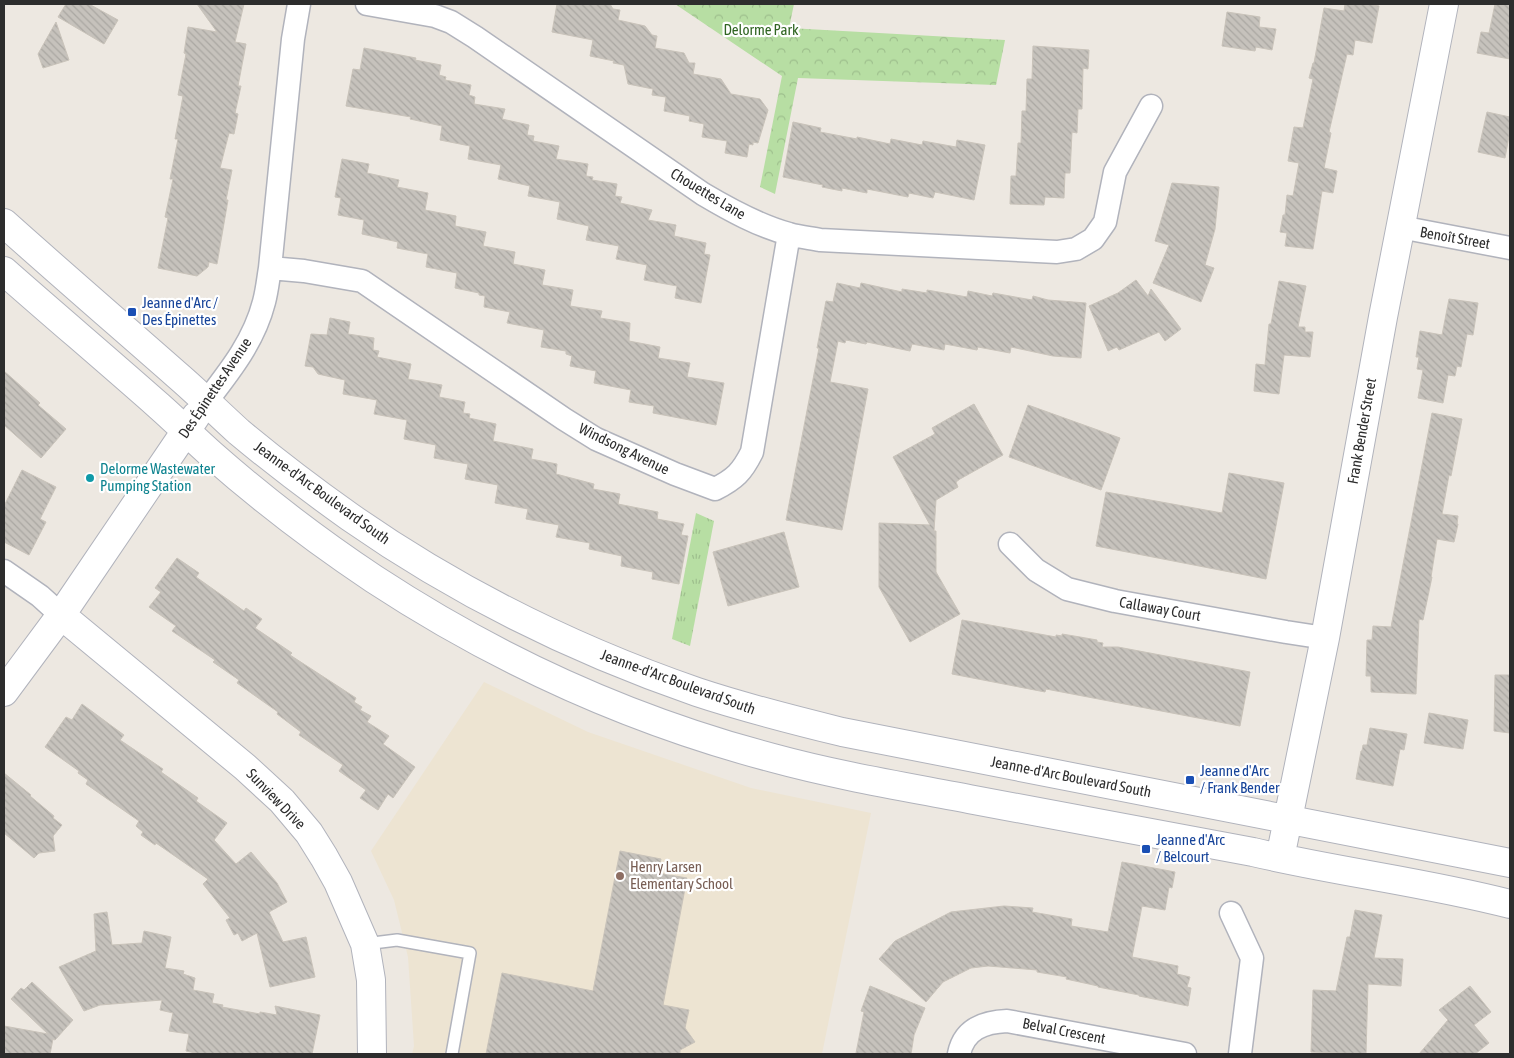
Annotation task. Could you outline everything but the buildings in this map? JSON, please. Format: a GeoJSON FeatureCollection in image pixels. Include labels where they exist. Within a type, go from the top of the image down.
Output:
{"type":"FeatureCollection","features":[{"type":"Feature","properties":{"kind":"main road","name":"Frank Bender Street"},"geometry":{"type":"LineString","coordinates":[[1280,858],[1325,638],[1400,227],[1444,4]]}},
{"type":"Feature","properties":{"kind":"main road","name":"Jeanne-d'Arc Boulevard South"},"geometry":{"type":"LineString","coordinates":[[4,223],[206,402],[278,463],[349,516],[392,545],[464,588],[518,617],[582,647],[698,692],[761,712],[842,732],[1510,863]]}},
{"type":"Feature","properties":{"kind":"main road"},"geometry":{"type":"LineString","coordinates":[[4,271],[287,517],[372,578],[500,652],[545,675],[611,704],[699,736],[772,758],[839,774],[1253,852],[1510,904]]}},
{"type":"Feature","properties":{"kind":"main road","name":"Des Épinettes Avenue"},"geometry":{"type":"LineString","coordinates":[[4,692],[62,615],[206,402]]}},
{"type":"Feature","properties":{"kind":"main road","name":"Sunview Drive"},"geometry":{"type":"LineString","coordinates":[[62,615],[245,767],[282,801],[309,833],[338,882],[366,944],[371,980],[372,1054]]}},
{"type":"Feature","properties":{"kind":"street","name":"Des Épinettes Avenue"},"geometry":{"type":"LineString","coordinates":[[206,402],[240,357],[251,336],[264,303],[270,268],[293,39],[299,4]]}},
{"type":"Feature","properties":{"kind":"street","name":"Chouettes Lane"},"geometry":{"type":"LineString","coordinates":[[367,4],[434,16],[451,22],[726,208],[758,223],[789,234],[820,240],[1057,252],[1076,249],[1094,239],[1106,222],[1115,172],[1150,106]]}},
{"type":"Feature","properties":{"kind":"street","name":"Benoît Street"},"geometry":{"type":"LineString","coordinates":[[1400,227],[1510,248]]}},
{"type":"Feature","properties":{"kind":"street","name":"Windsong Avenue"},"geometry":{"type":"LineString","coordinates":[[270,268],[304,271],[362,281],[596,439],[675,474],[715,489],[739,475],[752,452],[789,234]]}},
{"type":"Feature","properties":{"kind":"street","name":"Callaway Court"},"geometry":{"type":"LineString","coordinates":[[1010,544],[1036,570],[1067,589],[1124,603],[1325,638]]}},
{"type":"Feature","properties":{"kind":"street"},"geometry":{"type":"LineString","coordinates":[[4,571],[40,596],[62,615]]}},
{"type":"Feature","properties":{"kind":"street"},"geometry":{"type":"LineString","coordinates":[[1231,913],[1252,958],[1240,1054]]}},
{"type":"Feature","properties":{"kind":"street","name":"Belval Crescent"},"geometry":{"type":"LineString","coordinates":[[959,1054],[961,1045],[969,1034],[980,1026],[993,1022],[1007,1021],[1185,1054]]}},
{"type":"Feature","properties":{"kind":"lane"},"geometry":{"type":"LineString","coordinates":[[366,944],[397,940],[470,953],[452,1054]]}},
{"type":"Feature","properties":{"kind":"shaded area","name":"Henry Larsen Elementary School"},"geometry":{"type":"Polygon","coordinates":[[[484,682],[588,732],[751,788],[871,813],[822,1054],[412,1054],[414,1046],[408,957],[394,900],[371,851],[484,682]]]}},
{"type":"Feature","properties":{"kind":"green space","name":"Delorme Park"},"geometry":{"type":"Polygon","coordinates":[[[675,4],[794,4],[789,28],[1005,40],[996,85],[798,78],[775,194],[760,187],[782,76],[675,4]]]}},
{"type":"Feature","properties":{"kind":"green space"},"geometry":{"type":"Polygon","coordinates":[[[696,513],[714,521],[690,646],[672,639],[696,513]]]}},
{"type":"Feature","properties":{"kind":"place","name":"Jeanne d'Arc / Des Épinettes"},"geometry":{"type":"Point","coordinates":[132,312]}},
{"type":"Feature","properties":{"kind":"place","name":"Delorme Wastewater Pumping Station"},"geometry":{"type":"Point","coordinates":[90,478]}},
{"type":"Feature","properties":{"kind":"place","name":"Jeanne d'Arc / Frank Bender"},"geometry":{"type":"Point","coordinates":[1190,780]}},
{"type":"Feature","properties":{"kind":"place","name":"Jeanne d'Arc / Belcourt"},"geometry":{"type":"Point","coordinates":[1146,849]}},
{"type":"Feature","properties":{"kind":"place","name":"Henry Larsen Elementary School"},"geometry":{"type":"Point","coordinates":[620,876]}}]}
